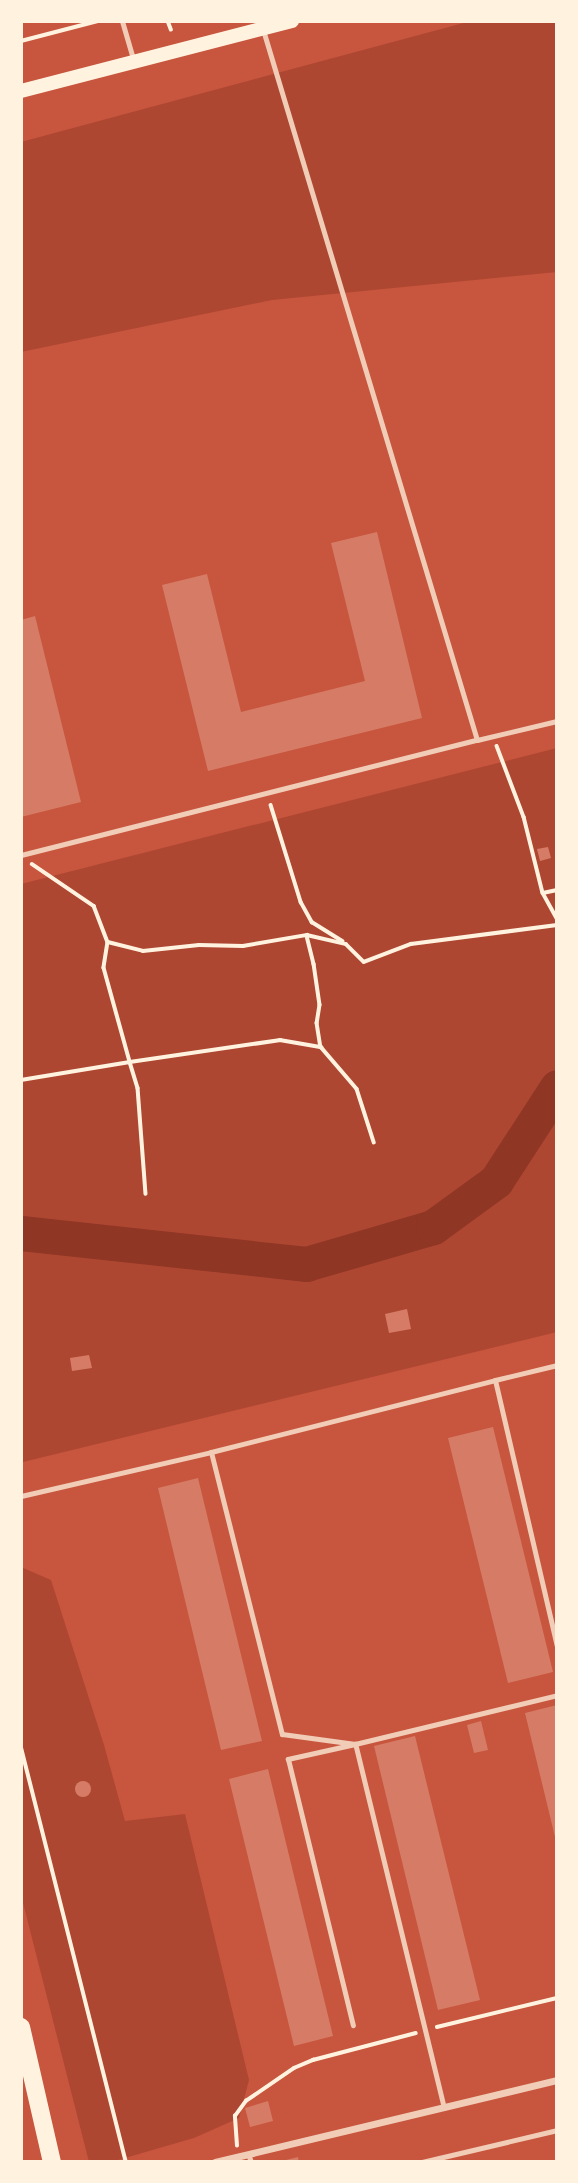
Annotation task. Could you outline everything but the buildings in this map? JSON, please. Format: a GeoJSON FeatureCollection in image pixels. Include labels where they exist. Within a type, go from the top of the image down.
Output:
{"type":"FeatureCollection","features":[{"type":"Feature","properties":{"kind":"main road"},"geometry":{"type":"LineString","coordinates":[[21,91],[292,21]]}},
{"type":"Feature","properties":{"kind":"main road"},"geometry":{"type":"LineString","coordinates":[[21,2027],[52,2162]]}},
{"type":"Feature","properties":{"kind":"street"},"geometry":{"type":"LineString","coordinates":[[215,2162],[239,2157],[250,2158],[557,2080]]}},
{"type":"Feature","properties":{"kind":"lane"},"geometry":{"type":"LineString","coordinates":[[122,21],[134,62]]}},
{"type":"Feature","properties":{"kind":"lane"},"geometry":{"type":"LineString","coordinates":[[263,29],[477,740]]}},
{"type":"Feature","properties":{"kind":"lane"},"geometry":{"type":"LineString","coordinates":[[21,855],[557,721]]}},
{"type":"Feature","properties":{"kind":"lane"},"geometry":{"type":"LineString","coordinates":[[21,1496],[211,1452],[557,1365]]}},
{"type":"Feature","properties":{"kind":"lane"},"geometry":{"type":"LineString","coordinates":[[495,1380],[557,1647]]}},
{"type":"Feature","properties":{"kind":"lane"},"geometry":{"type":"LineString","coordinates":[[211,1452],[282,1734],[355,1744]]}},
{"type":"Feature","properties":{"kind":"lane"},"geometry":{"type":"LineString","coordinates":[[353,2025],[288,1759],[557,1695]]}},
{"type":"Feature","properties":{"kind":"lane"},"geometry":{"type":"LineString","coordinates":[[355,1744],[444,2108]]}},
{"type":"Feature","properties":{"kind":"lane"},"geometry":{"type":"LineString","coordinates":[[422,2162],[557,2130]]}},
{"type":"Feature","properties":{"kind":"path"},"geometry":{"type":"LineString","coordinates":[[21,41],[98,21]]}},
{"type":"Feature","properties":{"kind":"path"},"geometry":{"type":"LineString","coordinates":[[168,21],[171,29]]}},
{"type":"Feature","properties":{"kind":"path"},"geometry":{"type":"LineString","coordinates":[[493,736],[524,817],[543,893],[557,918]]}},
{"type":"Feature","properties":{"kind":"path"},"geometry":{"type":"LineString","coordinates":[[267,793],[301,902],[312,922],[346,944],[364,962],[411,944],[557,925]]}},
{"type":"Feature","properties":{"kind":"path"},"geometry":{"type":"LineString","coordinates":[[31,863],[94,906],[108,942],[104,968],[139,1099],[146,1194]]}},
{"type":"Feature","properties":{"kind":"path"},"geometry":{"type":"LineString","coordinates":[[543,893],[557,890]]}},
{"type":"Feature","properties":{"kind":"path"},"geometry":{"type":"LineString","coordinates":[[108,942],[143,951],[199,945],[243,946],[306,935],[346,944]]}},
{"type":"Feature","properties":{"kind":"path"},"geometry":{"type":"LineString","coordinates":[[306,935],[314,964],[320,1005],[317,1023],[321,1047],[357,1088],[374,1142]]}},
{"type":"Feature","properties":{"kind":"path"},"geometry":{"type":"LineString","coordinates":[[21,1080],[280,1040],[321,1047]]}},
{"type":"Feature","properties":{"kind":"path"},"geometry":{"type":"LineString","coordinates":[[21,1746],[126,2162]]}},
{"type":"Feature","properties":{"kind":"path"},"geometry":{"type":"LineString","coordinates":[[239,2157],[234,2135],[236,2116],[246,2101],[294,2068],[313,2060],[425,2030],[557,1998]]}},
{"type":"Feature","properties":{"kind":"shaded area"},"geometry":{"type":"Polygon","coordinates":[[[471,21],[557,21],[557,272],[272,300],[21,352],[21,142],[471,21]]]}},
{"type":"Feature","properties":{"kind":"shaded area"},"geometry":{"type":"Polygon","coordinates":[[[557,748],[557,1332],[23,1462],[21,884],[557,748]]]}},
{"type":"Feature","properties":{"kind":"shaded area"},"geometry":{"type":"Polygon","coordinates":[[[21,1567],[51,1580],[104,1745],[125,1821],[185,1814],[249,2080],[239,2118],[194,2138],[111,2162],[89,2162],[21,1895],[21,1567]]]}},
{"type":"Feature","properties":{"kind":"waterway"},"geometry":{"type":"LineString","coordinates":[[21,1233],[306,1264],[433,1227],[496,1181],[557,1087]]}}]}
